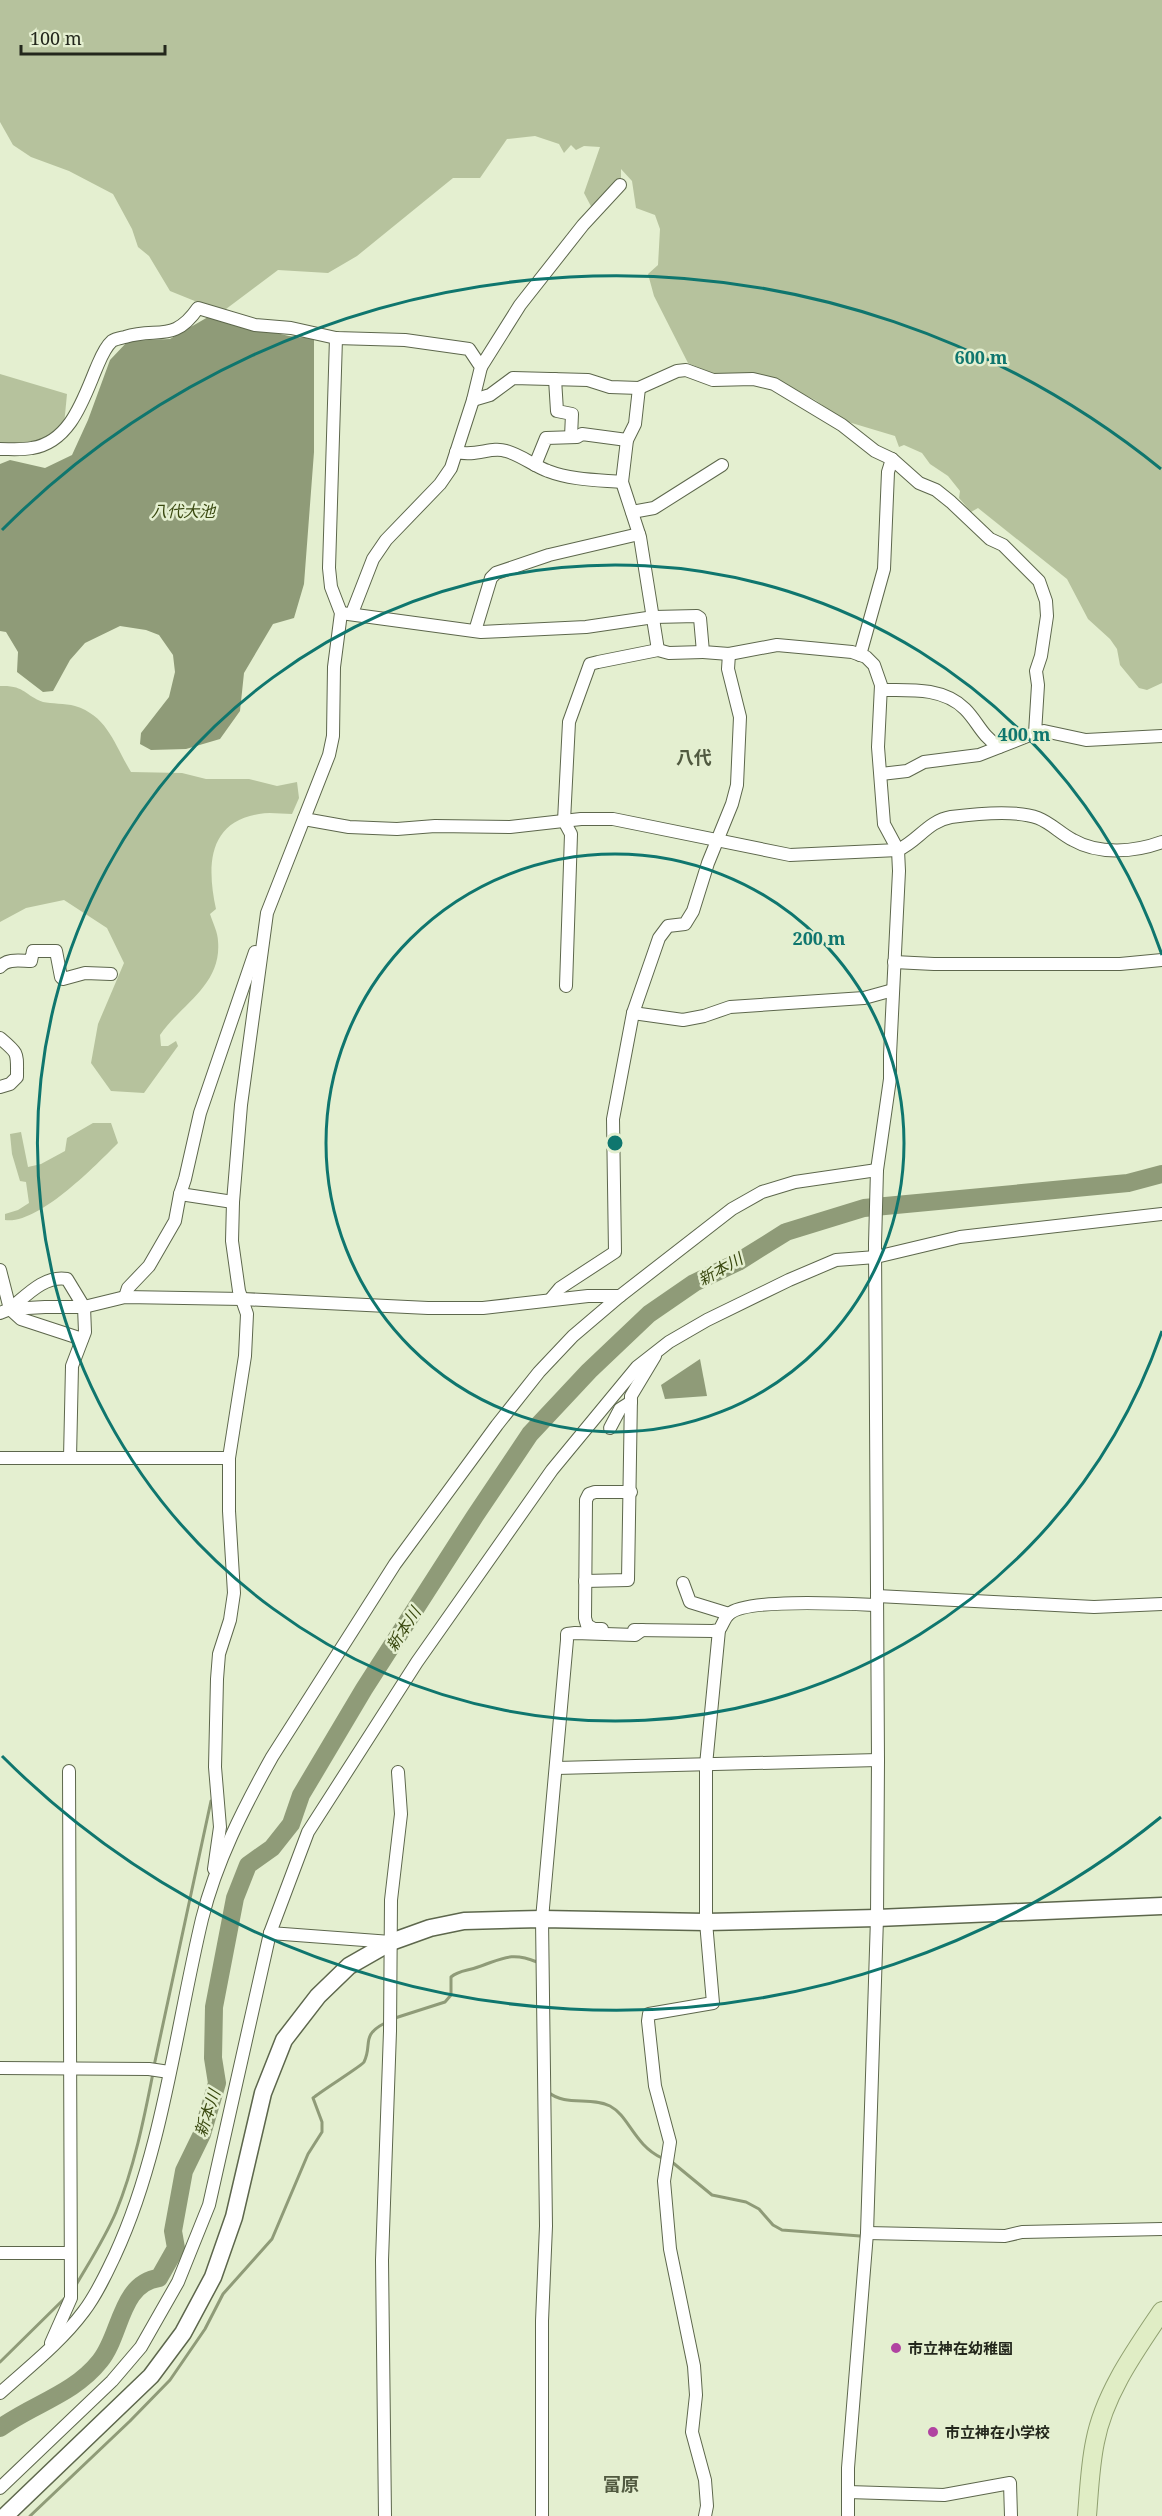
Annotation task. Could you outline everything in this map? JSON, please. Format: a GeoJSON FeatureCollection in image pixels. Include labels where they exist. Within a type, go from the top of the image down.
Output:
{"type":"FeatureCollection","features":[{"type":"Feature","properties":{"kind":"main road"},"geometry":{"type":"LineString","coordinates":[[1087,2516],[1095,2441],[1110,2399],[1133,2354],[1162,2311]]}},
{"type":"Feature","properties":{"kind":"street"},"geometry":{"type":"LineString","coordinates":[[216,1875],[214,1870],[220,1827],[215,1767],[217,1679],[219,1654],[228,1629],[234,1593],[229,1511],[229,1458],[245,1356],[247,1314],[239,1291],[232,1241],[232,1202],[239,1124],[267,913],[328,755],[333,736],[334,667],[346,613],[386,540],[440,484],[451,468],[481,367],[520,305],[583,225],[620,185]]}},
{"type":"Feature","properties":{"kind":"street"},"geometry":{"type":"LineString","coordinates":[[0,449],[31,448],[56,439],[74,417],[104,352],[112,340],[172,332],[191,319],[198,308],[255,325],[291,328],[336,338],[405,340],[469,349],[481,367]]}},
{"type":"Feature","properties":{"kind":"street"},"geometry":{"type":"LineString","coordinates":[[336,338],[329,568],[331,587],[346,613],[475,631],[586,627],[654,617],[697,616],[700,618],[703,652]]}},
{"type":"Feature","properties":{"kind":"street"},"geometry":{"type":"LineString","coordinates":[[473,400],[490,395],[513,378],[588,380],[610,387],[639,388],[677,370],[694,372],[713,380],[762,380],[774,384],[842,425],[875,451],[892,459],[910,476],[951,502],[990,539],[1003,545],[1039,581],[1046,601],[1047,616],[1041,656],[1036,671],[1038,685],[1035,733]]}},
{"type":"Feature","properties":{"kind":"street"},"geometry":{"type":"LineString","coordinates":[[555,379],[557,411],[572,414],[571,438]]}},
{"type":"Feature","properties":{"kind":"street"},"geometry":{"type":"LineString","coordinates":[[639,388],[635,424],[627,440],[622,482],[639,534],[658,650]]}},
{"type":"Feature","properties":{"kind":"street"},"geometry":{"type":"LineString","coordinates":[[535,465],[546,438],[571,438],[582,434],[627,440]]}},
{"type":"Feature","properties":{"kind":"street"},"geometry":{"type":"LineString","coordinates":[[456,452],[468,455],[505,450],[535,465],[563,475],[622,482]]}},
{"type":"Feature","properties":{"kind":"street"},"geometry":{"type":"LineString","coordinates":[[860,655],[884,569],[888,472],[892,459]]}},
{"type":"Feature","properties":{"kind":"street"},"geometry":{"type":"LineString","coordinates":[[632,512],[654,508],[722,465]]}},
{"type":"Feature","properties":{"kind":"street"},"geometry":{"type":"LineString","coordinates":[[475,631],[491,578],[496,573],[549,555],[639,534]]}},
{"type":"Feature","properties":{"kind":"street"},"geometry":{"type":"LineString","coordinates":[[566,986],[571,834],[564,821],[569,722],[590,664],[658,650],[669,653],[729,654],[777,645],[852,652],[874,666],[881,685],[878,747],[884,824],[898,850],[890,1079],[877,1174],[875,1244],[877,1918],[867,2233],[848,2516]]}},
{"type":"Feature","properties":{"kind":"street"},"geometry":{"type":"LineString","coordinates":[[550,1300],[560,1288],[615,1252],[612,1129],[633,1013],[659,938],[668,926],[685,924],[693,911],[732,804],[736,785],[740,717],[728,669],[729,654]]}},
{"type":"Feature","properties":{"kind":"street"},"geometry":{"type":"LineString","coordinates":[[881,690],[913,690],[934,692],[945,696],[965,709],[988,740],[999,747]]}},
{"type":"Feature","properties":{"kind":"street"},"geometry":{"type":"LineString","coordinates":[[881,774],[907,771],[924,762],[979,755],[1007,746],[1026,735],[1044,731],[1086,740],[1162,736]]}},
{"type":"Feature","properties":{"kind":"street"},"geometry":{"type":"LineString","coordinates":[[303,819],[349,827],[398,829],[435,826],[510,827],[564,821],[613,819],[790,855],[898,850],[906,847],[933,823],[951,817],[1013,814],[1038,818],[1092,849],[1122,850],[1162,842]]}},
{"type":"Feature","properties":{"kind":"street"},"geometry":{"type":"LineString","coordinates":[[125,1297],[128,1288],[158,1253],[176,1221],[192,1138],[256,951],[261,948]]}},
{"type":"Feature","properties":{"kind":"street"},"geometry":{"type":"LineString","coordinates":[[0,967],[2,963],[10,961],[31,961],[33,951],[56,951],[63,979],[85,973],[111,974]]}},
{"type":"Feature","properties":{"kind":"street"},"geometry":{"type":"LineString","coordinates":[[894,962],[1099,964],[1162,960]]}},
{"type":"Feature","properties":{"kind":"street"},"geometry":{"type":"LineString","coordinates":[[633,1013],[683,1020],[730,1007],[864,998],[893,990]]}},
{"type":"Feature","properties":{"kind":"street"},"geometry":{"type":"LineString","coordinates":[[0,1038],[15,1048],[17,1055],[17,1077],[10,1084],[0,1087]]}},
{"type":"Feature","properties":{"kind":"street"},"geometry":{"type":"LineString","coordinates":[[0,2393],[48,2350],[85,2310],[99,2289],[124,2235],[145,2173],[203,1916],[216,1875],[272,1757],[395,1564],[468,1463],[539,1372],[573,1336],[620,1296],[732,1209],[762,1192],[795,1182],[877,1174]]}},
{"type":"Feature","properties":{"kind":"street"},"geometry":{"type":"LineString","coordinates":[[180,1194],[232,1202]]}},
{"type":"Feature","properties":{"kind":"street"},"geometry":{"type":"LineString","coordinates":[[0,2488],[112,2381],[141,2347],[178,2282],[209,2205],[270,1933],[308,1832],[417,1662],[552,1470],[637,1367],[656,1352],[707,1320],[836,1260],[876,1257],[960,1237],[1162,1214]]}},
{"type":"Feature","properties":{"kind":"street"},"geometry":{"type":"LineString","coordinates":[[0,1270],[5,1311]]}},
{"type":"Feature","properties":{"kind":"street"},"geometry":{"type":"LineString","coordinates":[[5,1311],[32,1290],[59,1277],[67,1279],[84,1307],[85,1332],[72,1366],[70,1458]]}},
{"type":"Feature","properties":{"kind":"street"},"geometry":{"type":"LineString","coordinates":[[5,1311],[84,1307],[125,1297],[483,1308],[550,1300],[620,1296]]}},
{"type":"Feature","properties":{"kind":"street"},"geometry":{"type":"LineString","coordinates":[[5,1311],[28,1322],[82,1339]]}},
{"type":"Feature","properties":{"kind":"street"},"geometry":{"type":"LineString","coordinates":[[585,1581],[628,1580],[631,1402],[635,1386],[656,1352]]}},
{"type":"Feature","properties":{"kind":"street"},"geometry":{"type":"LineString","coordinates":[[609,1428],[620,1409],[631,1402]]}},
{"type":"Feature","properties":{"kind":"street"},"geometry":{"type":"LineString","coordinates":[[0,1458],[229,1458]]}},
{"type":"Feature","properties":{"kind":"street"},"geometry":{"type":"LineString","coordinates":[[631,1492],[595,1492],[589,1494],[586,1500],[584,1609],[587,1625],[594,1629],[719,1630]]}},
{"type":"Feature","properties":{"kind":"street"},"geometry":{"type":"LineString","coordinates":[[683,1583],[690,1602],[729,1614]]}},
{"type":"Feature","properties":{"kind":"street"},"geometry":{"type":"LineString","coordinates":[[705,2516],[707,2506],[705,2480],[692,2432],[696,2395],[694,2366],[670,2249],[664,2181],[670,2142],[655,2086],[648,2021],[649,2013],[713,2003],[706,1922],[706,1765],[719,1630],[729,1614],[740,1609],[792,1602],[877,1601],[1094,1607],[1162,1604]]}},
{"type":"Feature","properties":{"kind":"street"},"geometry":{"type":"LineString","coordinates":[[542,2516],[542,2321],[546,2226],[542,1919],[567,1634],[635,1635],[642,1630]]}},
{"type":"Feature","properties":{"kind":"street"},"geometry":{"type":"LineString","coordinates":[[556,1768],[878,1760]]}},
{"type":"Feature","properties":{"kind":"street"},"geometry":{"type":"LineString","coordinates":[[48,2350],[71,2298],[69,1771]]}},
{"type":"Feature","properties":{"kind":"street"},"geometry":{"type":"LineString","coordinates":[[385,2516],[382,2260],[391,1900],[401,1814],[398,1772]]}},
{"type":"Feature","properties":{"kind":"street"},"geometry":{"type":"LineString","coordinates":[[5,2516],[151,2376],[183,2333],[213,2277],[234,2217],[263,2093],[284,2040],[318,1996],[349,1966],[391,1942],[430,1928],[464,1921],[542,1919],[706,1922],[877,1918],[1162,1906]]}},
{"type":"Feature","properties":{"kind":"street"},"geometry":{"type":"LineString","coordinates":[[270,1933],[391,1942]]}},
{"type":"Feature","properties":{"kind":"street"},"geometry":{"type":"LineString","coordinates":[[0,2068],[149,2069],[169,2072]]}},
{"type":"Feature","properties":{"kind":"street"},"geometry":{"type":"LineString","coordinates":[[867,2233],[1005,2236],[1022,2232],[1162,2229]]}},
{"type":"Feature","properties":{"kind":"street"},"geometry":{"type":"LineString","coordinates":[[0,2253],[70,2253]]}},
{"type":"Feature","properties":{"kind":"street"},"geometry":{"type":"LineString","coordinates":[[848,2492],[944,2495],[1010,2483],[1011,2516]]}},
{"type":"Feature","properties":{"kind":"shaded area"},"geometry":{"type":"Polygon","coordinates":[[[0,0],[1162,0],[1162,683],[1147,690],[1139,688],[1120,665],[1117,649],[1110,639],[1088,619],[1067,579],[978,508],[971,512],[959,498],[960,491],[948,476],[930,464],[922,453],[904,445],[899,447],[895,436],[845,421],[815,400],[764,375],[712,373],[688,363],[654,296],[648,274],[658,265],[660,229],[655,215],[636,208],[632,181],[621,169],[621,181],[594,212],[584,193],[600,147],[584,146],[576,150],[571,145],[564,153],[559,144],[535,136],[507,139],[480,178],[453,178],[357,256],[328,273],[278,270],[222,312],[170,291],[149,256],[138,247],[132,229],[113,194],[69,171],[31,157],[13,145],[0,122],[0,0]]]}},
{"type":"Feature","properties":{"kind":"shaded area"},"geometry":{"type":"Polygon","coordinates":[[[0,374],[67,394],[64,425],[48,441],[0,445],[0,374]]]}},
{"type":"Feature","properties":{"kind":"shaded area"},"geometry":{"type":"Polygon","coordinates":[[[0,686],[15,687],[43,702],[71,705],[86,711],[103,724],[131,772],[182,773],[206,779],[249,779],[277,786],[297,782],[299,798],[292,814],[263,813],[242,819],[229,826],[220,837],[212,863],[216,909],[210,914],[218,941],[218,956],[214,970],[198,993],[160,1035],[161,1046],[168,1046],[176,1041],[178,1046],[144,1093],[111,1091],[91,1063],[98,1024],[124,963],[107,928],[64,900],[26,908],[0,922],[0,686]]]}},
{"type":"Feature","properties":{"kind":"shaded area"},"geometry":{"type":"Polygon","coordinates":[[[93,1123],[111,1123],[118,1143],[81,1179],[49,1204],[18,1219],[5,1220],[5,1214],[29,1203],[26,1182],[20,1181],[12,1154],[10,1134],[21,1132],[28,1167],[41,1164],[65,1151],[67,1138],[93,1123]]]}},
{"type":"Feature","properties":{"kind":"water","name":"八代大池"},"geometry":{"type":"Polygon","coordinates":[[[208,317],[289,336],[314,339],[314,452],[304,584],[294,618],[273,624],[244,673],[240,711],[220,739],[186,749],[151,750],[140,744],[141,733],[169,697],[175,672],[173,655],[159,635],[146,630],[120,626],[85,643],[70,660],[53,691],[43,692],[17,672],[18,652],[6,632],[0,631],[0,464],[10,460],[45,468],[72,455],[88,420],[110,360],[128,341],[170,339],[208,317]]]}},
{"type":"Feature","properties":{"kind":"water"},"geometry":{"type":"Polygon","coordinates":[[[700,1359],[707,1396],[665,1399],[661,1385],[700,1359]]]}},
{"type":"Feature","properties":{"kind":"waterway","name":"新本川"},"geometry":{"type":"LineString","coordinates":[[0,2428],[66,2390],[90,2372],[107,2350],[129,2300],[146,2282],[159,2278],[176,2248],[173,2231],[184,2171],[202,2134],[217,2083],[213,2058],[214,2007],[235,1898],[248,1865],[272,1848],[291,1824],[301,1795],[364,1689],[530,1434],[589,1371],[649,1314],[694,1283],[738,1262],[786,1232],[864,1208],[1128,1183],[1162,1174]]}},
{"type":"Feature","properties":{"kind":"waterway"},"geometry":{"type":"LineString","coordinates":[[154,2066],[211,1801]]}},
{"type":"Feature","properties":{"kind":"waterway"},"geometry":{"type":"LineString","coordinates":[[395,2018],[445,2002],[451,1995],[451,1977],[457,1973],[507,1957],[520,1957],[537,1962]]}},
{"type":"Feature","properties":{"kind":"waterway"},"geometry":{"type":"LineString","coordinates":[[30,2516],[170,2380],[205,2329],[223,2294],[272,2239],[308,2154],[322,2132],[322,2122],[313,2098],[364,2062],[372,2032],[385,2023]]}},
{"type":"Feature","properties":{"kind":"waterway"},"geometry":{"type":"LineString","coordinates":[[76,2285],[116,2212],[138,2143],[153,2073]]}},
{"type":"Feature","properties":{"kind":"waterway"},"geometry":{"type":"LineString","coordinates":[[548,2092],[562,2099],[602,2103],[610,2106],[617,2111],[645,2146],[662,2158]]}},
{"type":"Feature","properties":{"kind":"waterway"},"geometry":{"type":"LineString","coordinates":[[672,2162],[712,2195],[746,2202],[759,2209],[773,2225],[782,2230],[860,2236]]}},
{"type":"Feature","properties":{"kind":"waterway"},"geometry":{"type":"LineString","coordinates":[[0,2362],[65,2298]]}},
{"type":"Feature","properties":{"kind":"place","name":"市立神在幼稚園"},"geometry":{"type":"Point","coordinates":[896,2348]}},
{"type":"Feature","properties":{"kind":"place","name":"市立神在小学校"},"geometry":{"type":"Point","coordinates":[933,2432]}},
{"type":"Feature","properties":{"kind":"district","name":"八代"},"geometry":{"type":"Point","coordinates":[694,757]}},
{"type":"Feature","properties":{"kind":"district","name":"富原"},"geometry":{"type":"Point","coordinates":[621,2484]}}]}
